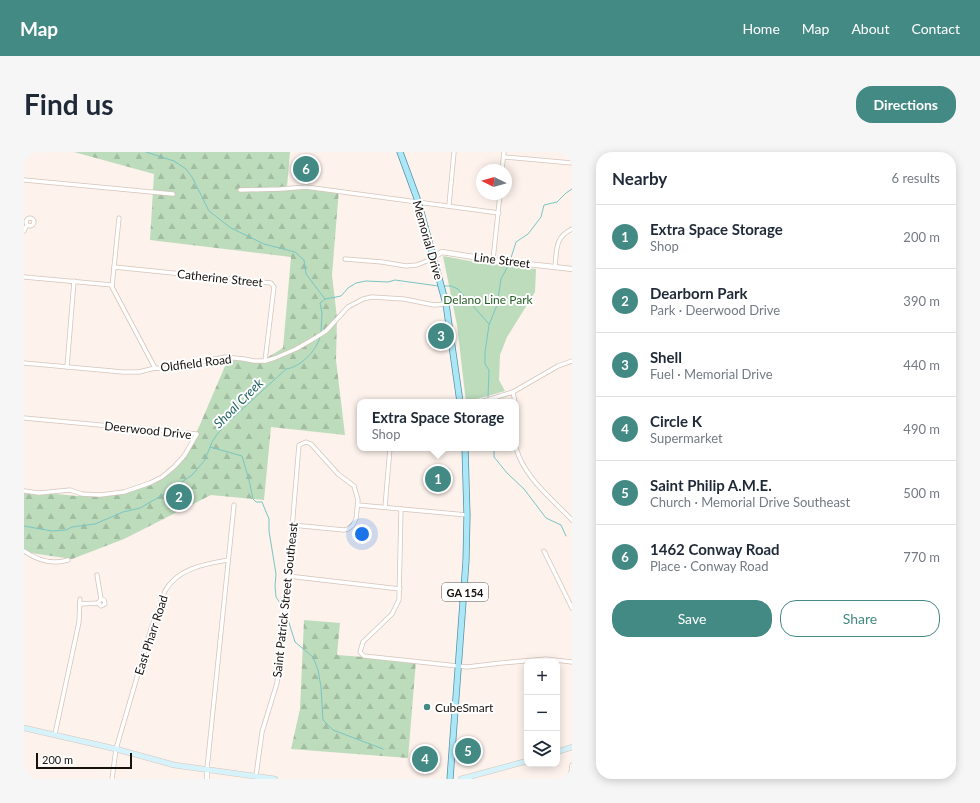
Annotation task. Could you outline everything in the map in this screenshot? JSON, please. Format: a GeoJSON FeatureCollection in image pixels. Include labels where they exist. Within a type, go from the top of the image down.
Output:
{"type":"FeatureCollection","features":[{"type":"Feature","properties":{"kind":"main road","name":"Memorial Drive"},"geometry":{"type":"LineString","coordinates":[[400,152],[418,201],[446,304],[460,399]]}},
{"type":"Feature","properties":{"kind":"main road","name":"GA 154"},"geometry":{"type":"LineString","coordinates":[[450,779],[465,595],[467,514],[465,451]]}},
{"type":"Feature","properties":{"kind":"main road"},"geometry":{"type":"LineString","coordinates":[[24,728],[116,749],[174,765],[274,779]]}},
{"type":"Feature","properties":{"kind":"main road"},"geometry":{"type":"LineString","coordinates":[[560,751],[572,747]]}},
{"type":"Feature","properties":{"kind":"main road"},"geometry":{"type":"LineString","coordinates":[[461,779],[524,762]]}},
{"type":"Feature","properties":{"kind":"street"},"geometry":{"type":"LineString","coordinates":[[449,205],[454,152]]}},
{"type":"Feature","properties":{"kind":"street"},"geometry":{"type":"LineString","coordinates":[[503,164],[504,152]]}},
{"type":"Feature","properties":{"kind":"street"},"geometry":{"type":"LineString","coordinates":[[504,157],[572,163]]}},
{"type":"Feature","properties":{"kind":"street"},"geometry":{"type":"LineString","coordinates":[[24,180],[173,194]]}},
{"type":"Feature","properties":{"kind":"street"},"geometry":{"type":"LineString","coordinates":[[240,190],[281,190],[306,187],[449,205],[499,213]]}},
{"type":"Feature","properties":{"kind":"street"},"geometry":{"type":"LineString","coordinates":[[493,260],[500,200]]}},
{"type":"Feature","properties":{"kind":"street"},"geometry":{"type":"LineString","coordinates":[[24,277],[112,285],[119,218]]}},
{"type":"Feature","properties":{"kind":"street"},"geometry":{"type":"LineString","coordinates":[[24,231],[27,225]]}},
{"type":"Feature","properties":{"kind":"street"},"geometry":{"type":"LineString","coordinates":[[555,266],[558,242],[561,236],[572,229]]}},
{"type":"Feature","properties":{"kind":"street","name":"Line Street"},"geometry":{"type":"LineString","coordinates":[[434,257],[442,252],[493,260],[572,268]]}},
{"type":"Feature","properties":{"kind":"street"},"geometry":{"type":"LineString","coordinates":[[345,259],[382,262],[406,266],[417,265],[434,257]]}},
{"type":"Feature","properties":{"kind":"street","name":"Catherine Street"},"geometry":{"type":"LineString","coordinates":[[114,267],[271,283],[274,287],[265,361]]}},
{"type":"Feature","properties":{"kind":"street"},"geometry":{"type":"LineString","coordinates":[[67,367],[74,281]]}},
{"type":"Feature","properties":{"kind":"street","name":"Oldfield Road"},"geometry":{"type":"LineString","coordinates":[[112,285],[155,368],[174,368],[225,357],[265,361],[284,355],[323,333],[348,307],[363,299],[372,297],[404,298],[434,305],[446,304]]}},
{"type":"Feature","properties":{"kind":"street"},"geometry":{"type":"LineString","coordinates":[[491,399],[513,392],[558,366],[572,362]]}},
{"type":"Feature","properties":{"kind":"street"},"geometry":{"type":"LineString","coordinates":[[24,363],[123,372],[139,372],[155,368]]}},
{"type":"Feature","properties":{"kind":"street"},"geometry":{"type":"LineString","coordinates":[[513,392],[514,399]]}},
{"type":"Feature","properties":{"kind":"street","name":"Deerwood Drive"},"geometry":{"type":"LineString","coordinates":[[24,418],[197,434],[184,456],[162,477],[124,492],[100,495],[82,494],[70,490],[39,493],[24,491]]}},
{"type":"Feature","properties":{"kind":"street","name":"Saint Patrick Street Southeast"},"geometry":{"type":"LineString","coordinates":[[256,776],[262,732],[277,683],[299,445],[306,442],[311,444],[338,474],[354,486],[357,494],[358,505]]}},
{"type":"Feature","properties":{"kind":"street"},"geometry":{"type":"LineString","coordinates":[[385,507],[390,451]]}},
{"type":"Feature","properties":{"kind":"street"},"geometry":{"type":"LineString","coordinates":[[517,451],[519,460],[527,473],[572,520]]}},
{"type":"Feature","properties":{"kind":"street"},"geometry":{"type":"LineString","coordinates":[[207,779],[234,505]]}},
{"type":"Feature","properties":{"kind":"street"},"geometry":{"type":"LineString","coordinates":[[292,525],[344,530],[348,529],[354,523],[358,505],[448,514],[467,514]]}},
{"type":"Feature","properties":{"kind":"street"},"geometry":{"type":"LineString","coordinates":[[401,509],[399,600],[395,609],[388,618],[366,639],[361,646],[360,652],[364,656],[467,667],[546,659],[572,662]]}},
{"type":"Feature","properties":{"kind":"street"},"geometry":{"type":"LineString","coordinates":[[24,551],[36,558],[50,562],[61,563],[68,560]]}},
{"type":"Feature","properties":{"kind":"street"},"geometry":{"type":"LineString","coordinates":[[544,551],[572,608]]}},
{"type":"Feature","properties":{"kind":"street","name":"East Pharr Road"},"geometry":{"type":"LineString","coordinates":[[112,779],[116,749],[151,629],[165,590],[174,580],[191,568],[228,560]]}},
{"type":"Feature","properties":{"kind":"street"},"geometry":{"type":"LineString","coordinates":[[80,604],[98,603],[101,606],[105,604],[104,600],[101,599],[97,575]]}},
{"type":"Feature","properties":{"kind":"street"},"geometry":{"type":"LineString","coordinates":[[288,576],[400,589]]}},
{"type":"Feature","properties":{"kind":"street"},"geometry":{"type":"LineString","coordinates":[[54,734],[79,622],[80,599]]}},
{"type":"Feature","properties":{"kind":"street"},"geometry":{"type":"LineString","coordinates":[[98,603],[101,599]]}},
{"type":"Feature","properties":{"kind":"street"},"geometry":{"type":"LineString","coordinates":[[570,779],[572,765]]}},
{"type":"Feature","properties":{"kind":"green space"},"geometry":{"type":"Polygon","coordinates":[[[74,152],[290,152],[287,187],[339,189],[332,275],[337,318],[336,360],[345,435],[271,427],[264,500],[211,495],[124,539],[72,559],[24,552],[24,491],[77,496],[124,492],[161,478],[184,455],[198,429],[229,357],[263,360],[283,348],[291,257],[150,240],[154,174],[74,152]]]}},
{"type":"Feature","properties":{"kind":"green space","name":"Delano Line Park"},"geometry":{"type":"Polygon","coordinates":[[[443,256],[475,262],[536,269],[535,292],[507,337],[500,355],[499,380],[505,391],[477,399],[466,399],[457,325],[443,256]]]}},
{"type":"Feature","properties":{"kind":"green space"},"geometry":{"type":"Polygon","coordinates":[[[304,620],[340,623],[337,655],[416,661],[408,758],[291,749],[300,709],[304,620]]]}},
{"type":"Feature","properties":{"kind":"waterway"},"geometry":{"type":"LineString","coordinates":[[146,152],[174,161],[186,169],[192,177],[209,211],[231,228],[264,244],[295,252],[304,260],[306,274],[325,299]]}},
{"type":"Feature","properties":{"kind":"waterway","name":"Shoal Creek"},"geometry":{"type":"LineString","coordinates":[[510,261],[516,242],[528,234],[541,217],[544,205],[557,202],[572,189]]}},
{"type":"Feature","properties":{"kind":"waterway"},"geometry":{"type":"LineString","coordinates":[[488,398],[489,370],[485,364],[485,352],[489,325],[497,305],[501,279],[509,264]]}},
{"type":"Feature","properties":{"kind":"waterway","name":"Shoal Creek"},"geometry":{"type":"LineString","coordinates":[[321,332],[322,313],[320,303],[325,299],[341,296],[348,288],[356,283],[366,281],[388,282],[395,280],[438,286]]}},
{"type":"Feature","properties":{"kind":"waterway","name":"Shoal Creek"},"geometry":{"type":"LineString","coordinates":[[443,286],[451,286],[458,289],[489,324]]}},
{"type":"Feature","properties":{"kind":"waterway","name":"Shoal Creek"},"geometry":{"type":"LineString","coordinates":[[24,526],[52,531],[66,530],[72,527],[95,524],[123,512],[140,508],[166,493],[192,475],[205,460],[212,442],[224,426],[286,369],[297,365],[307,358],[315,348],[320,337]]}},
{"type":"Feature","properties":{"kind":"waterway"},"geometry":{"type":"LineString","coordinates":[[210,447],[242,456],[253,499],[256,502],[262,502],[269,519],[269,531],[276,574],[276,597],[283,607]]}},
{"type":"Feature","properties":{"kind":"waterway"},"geometry":{"type":"LineString","coordinates":[[494,451],[494,457],[507,473],[524,489],[546,518],[561,525],[566,536]]}},
{"type":"Feature","properties":{"kind":"waterway"},"geometry":{"type":"LineString","coordinates":[[286,613],[295,642],[313,657],[318,670],[321,687],[323,720],[333,730],[383,749]]}},
{"type":"Feature","properties":{"kind":"place","name":"1462 Conway Road"},"geometry":{"type":"Point","coordinates":[306,169]}},
{"type":"Feature","properties":{"kind":"place","name":"Shell"},"geometry":{"type":"Point","coordinates":[441,336]}},
{"type":"Feature","properties":{"kind":"place","name":"Extra Space Storage"},"geometry":{"type":"Point","coordinates":[438,479]}},
{"type":"Feature","properties":{"kind":"place","name":"Dearborn Park"},"geometry":{"type":"Point","coordinates":[179,497]}},
{"type":"Feature","properties":{"kind":"place","name":"CubeSmart"},"geometry":{"type":"Point","coordinates":[427,707]}},
{"type":"Feature","properties":{"kind":"place","name":"Saint Philip A.M.E."},"geometry":{"type":"Point","coordinates":[468,751]}},
{"type":"Feature","properties":{"kind":"place","name":"Circle K"},"geometry":{"type":"Point","coordinates":[425,759]}}]}
